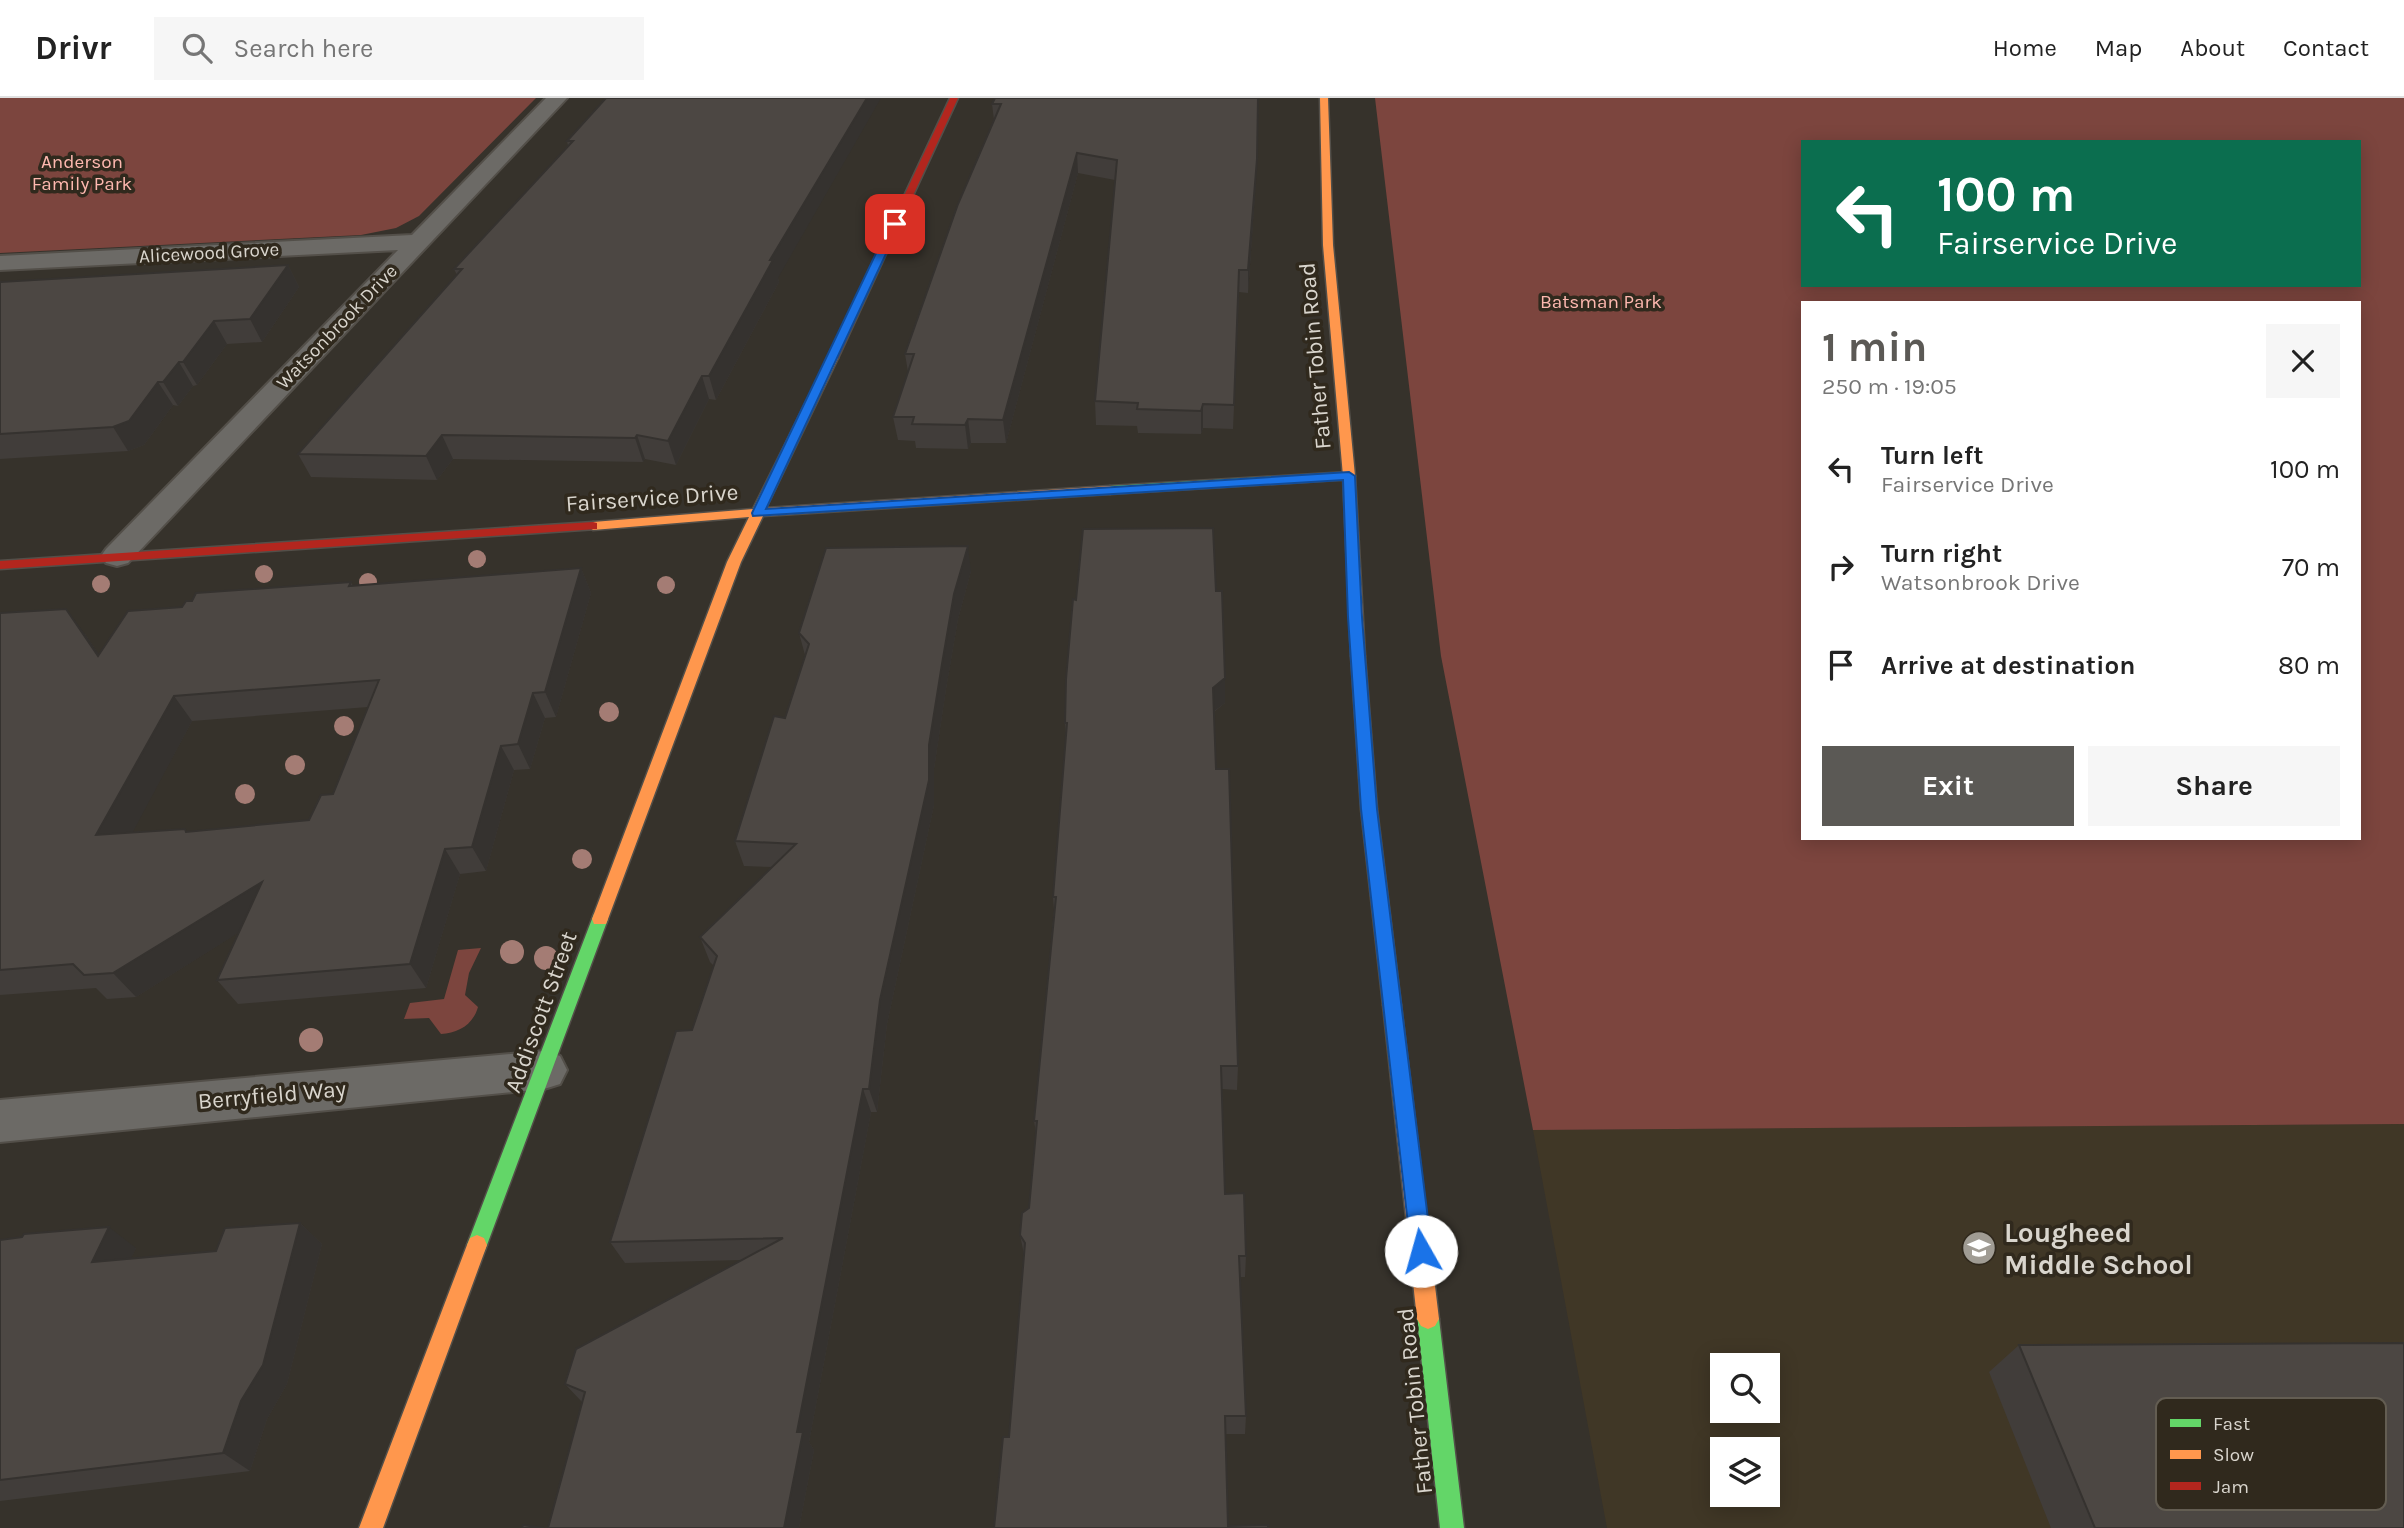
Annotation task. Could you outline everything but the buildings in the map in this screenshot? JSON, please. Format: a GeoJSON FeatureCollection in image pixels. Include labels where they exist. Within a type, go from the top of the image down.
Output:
{"type":"FeatureCollection","features":[{"type":"Feature","properties":{"kind":"street","name":"Watsonbrook Drive"},"geometry":{"type":"LineString","coordinates":[[117,556],[557,98]]}},
{"type":"Feature","properties":{"kind":"street"},"geometry":{"type":"LineString","coordinates":[[758,513],[954,98]]}},
{"type":"Feature","properties":{"kind":"street","name":"Father Tobin Road"},"geometry":{"type":"LineString","coordinates":[[1324,98],[1328,245],[1349,476],[1355,617],[1369,809],[1452,1528]]}},
{"type":"Feature","properties":{"kind":"street","name":"Alicewood Grove"},"geometry":{"type":"LineString","coordinates":[[0,263],[417,242]]}},
{"type":"Feature","properties":{"kind":"street","name":"Fairservice Drive"},"geometry":{"type":"LineString","coordinates":[[0,565],[1349,476]]}},
{"type":"Feature","properties":{"kind":"street","name":"Addiscott Street"},"geometry":{"type":"LineString","coordinates":[[371,1528],[734,562],[758,513]]}},
{"type":"Feature","properties":{"kind":"street","name":"Berryfield Way"},"geometry":{"type":"LineString","coordinates":[[0,1121],[544,1070]]}},
{"type":"Feature","properties":{"kind":"shaded area","name":"Lougheed Middle School"},"geometry":{"type":"Polygon","coordinates":[[[2404,1124],[2404,1528],[1607,1528],[1533,1130],[2404,1124]]]}},
{"type":"Feature","properties":{"kind":"green space","name":"Anderson Family Park"},"geometry":{"type":"Polygon","coordinates":[[[0,98],[536,98],[419,216],[396,228],[361,235],[0,253],[0,98]]]}},
{"type":"Feature","properties":{"kind":"green space","name":"Batsman Park"},"geometry":{"type":"Polygon","coordinates":[[[1375,98],[2404,98],[2404,1124],[1533,1130],[1441,656],[1375,98]]]}},
{"type":"Feature","properties":{"kind":"green space"},"geometry":{"type":"Polygon","coordinates":[[[481,948],[469,973],[465,995],[478,1007],[469,1023],[459,1030],[441,1034],[429,1018],[404,1019],[410,1003],[444,999],[458,950],[481,948]]]}},
{"type":"Feature","properties":{"kind":"traffic: fast"},"geometry":{"type":"LineString","coordinates":[[1110,490],[1349,476]]}},
{"type":"Feature","properties":{"kind":"traffic: fast"},"geometry":{"type":"LineString","coordinates":[[477,1245],[600,919]]}},
{"type":"Feature","properties":{"kind":"traffic: fast"},"geometry":{"type":"LineString","coordinates":[[1428,1319],[1452,1528]]}},
{"type":"Feature","properties":{"kind":"traffic: slow"},"geometry":{"type":"LineString","coordinates":[[1324,98],[1328,245],[1349,476],[1358,656]]}},
{"type":"Feature","properties":{"kind":"traffic: slow"},"geometry":{"type":"LineString","coordinates":[[600,919],[734,562],[833,358]]}},
{"type":"Feature","properties":{"kind":"traffic: slow"},"geometry":{"type":"LineString","coordinates":[[593,526],[840,506],[1110,490]]}},
{"type":"Feature","properties":{"kind":"traffic: slow"},"geometry":{"type":"LineString","coordinates":[[1392,1005],[1428,1319]]}},
{"type":"Feature","properties":{"kind":"traffic: slow"},"geometry":{"type":"LineString","coordinates":[[371,1528],[477,1245]]}},
{"type":"Feature","properties":{"kind":"traffic: jam"},"geometry":{"type":"LineString","coordinates":[[833,358],[954,98]]}},
{"type":"Feature","properties":{"kind":"traffic: jam"},"geometry":{"type":"LineString","coordinates":[[0,565],[593,526]]}},
{"type":"Feature","properties":{"kind":"traffic: jam"},"geometry":{"type":"LineString","coordinates":[[1358,656],[1369,809],[1392,1005]]}},
{"type":"Feature","properties":{"kind":"place","name":"Lougheed Middle School"},"geometry":{"type":"Point","coordinates":[1979,1248]}},
{"type":"Feature","properties":{"kind":"route"},"geometry":{"type":"LineString","coordinates":[[895,224],[758,513],[1349,476],[1355,617],[1369,809],[1421,1251]]}}]}
